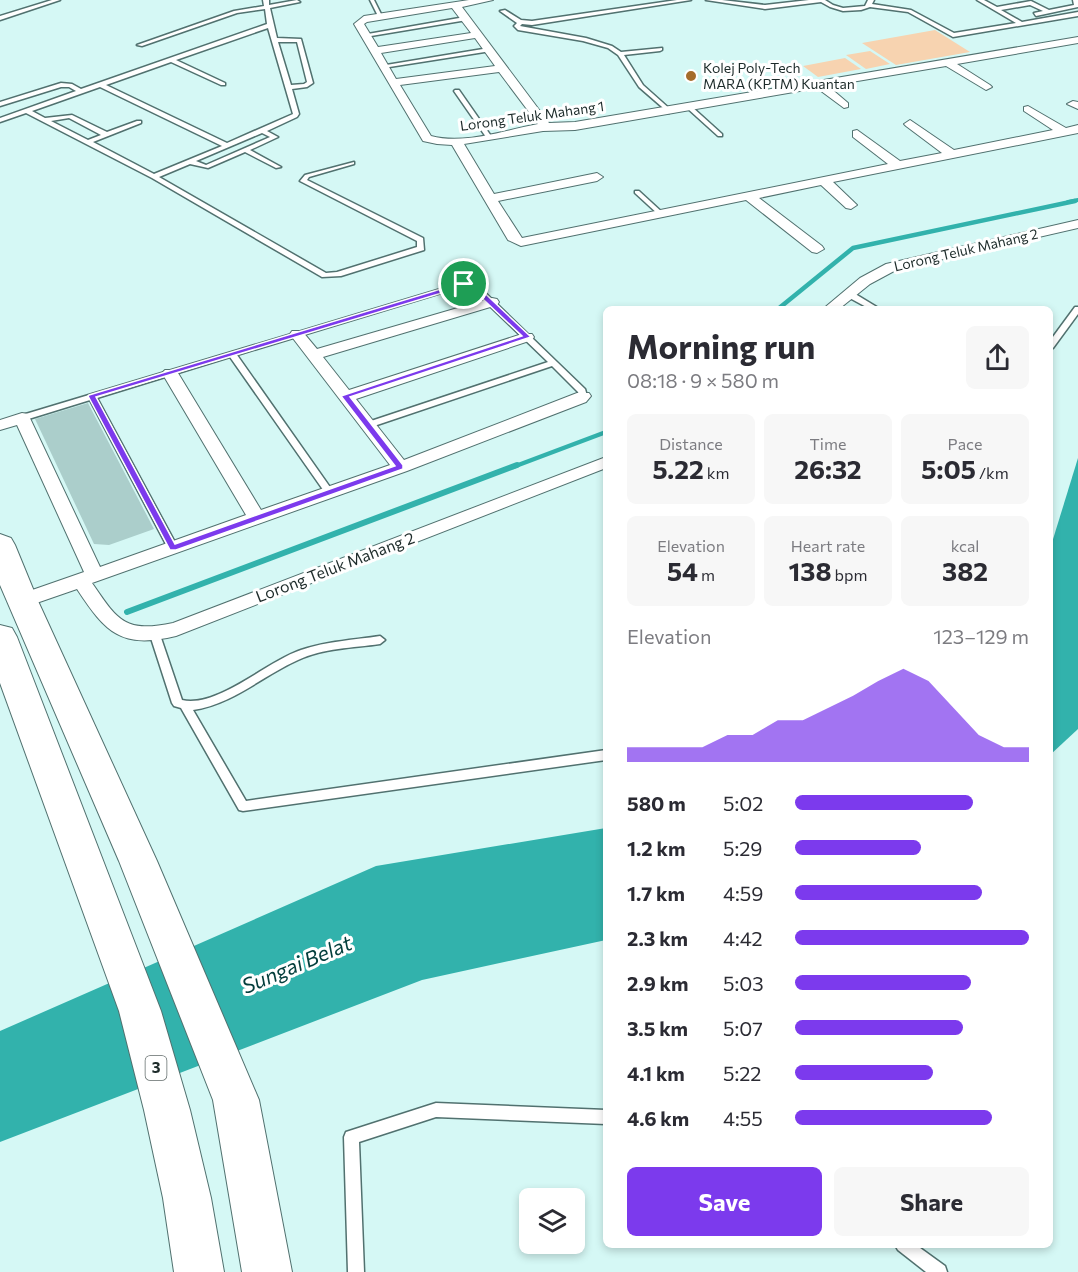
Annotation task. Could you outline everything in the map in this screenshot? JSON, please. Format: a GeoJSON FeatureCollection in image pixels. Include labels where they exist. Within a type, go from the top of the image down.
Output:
{"type":"FeatureCollection","features":[{"type":"Feature","properties":{"kind":"highway"},"geometry":{"type":"LineString","coordinates":[[0,545],[22,601],[138,861],[236,1100],[264,1250]]}},
{"type":"Feature","properties":{"kind":"highway","name":"3"},"geometry":{"type":"LineString","coordinates":[[0,637],[140,1011],[167,1110],[187,1198],[199,1269]]}},
{"type":"Feature","properties":{"kind":"street"},"geometry":{"type":"LineString","coordinates":[[456,141],[432,141],[428,138],[359,24],[360,21],[428,4],[455,5],[488,0]]}},
{"type":"Feature","properties":{"kind":"street"},"geometry":{"type":"LineString","coordinates":[[455,5],[546,127]]}},
{"type":"Feature","properties":{"kind":"street"},"geometry":{"type":"LineString","coordinates":[[374,51],[477,35]]}},
{"type":"Feature","properties":{"kind":"street","name":"Lorong Teluk Mahang 1"},"geometry":{"type":"LineString","coordinates":[[1078,40],[669,111],[456,141],[515,240],[521,242],[1078,129]]}},
{"type":"Feature","properties":{"kind":"street"},"geometry":{"type":"LineString","coordinates":[[947,62],[986,87]]}},
{"type":"Feature","properties":{"kind":"street"},"geometry":{"type":"LineString","coordinates":[[393,83],[502,68]]}},
{"type":"Feature","properties":{"kind":"street"},"geometry":{"type":"LineString","coordinates":[[819,84],[844,105]]}},
{"type":"Feature","properties":{"kind":"street"},"geometry":{"type":"LineString","coordinates":[[1028,109],[1064,132]]}},
{"type":"Feature","properties":{"kind":"street"},"geometry":{"type":"LineString","coordinates":[[910,124],[953,155]]}},
{"type":"Feature","properties":{"kind":"street"},"geometry":{"type":"LineString","coordinates":[[856,134],[898,166]]}},
{"type":"Feature","properties":{"kind":"street"},"geometry":{"type":"LineString","coordinates":[[490,199],[597,177]]}},
{"type":"Feature","properties":{"kind":"street"},"geometry":{"type":"LineString","coordinates":[[824,181],[851,205]]}},
{"type":"Feature","properties":{"kind":"street"},"geometry":{"type":"LineString","coordinates":[[750,196],[817,249]]}},
{"type":"Feature","properties":{"kind":"street","name":"Lorong Teluk Mahang 2"},"geometry":{"type":"LineString","coordinates":[[834,306],[877,273],[891,267],[1078,224]]}},
{"type":"Feature","properties":{"kind":"street"},"geometry":{"type":"LineString","coordinates":[[313,355],[492,302]]}},
{"type":"Feature","properties":{"kind":"street"},"geometry":{"type":"LineString","coordinates":[[297,334],[400,467]]}},
{"type":"Feature","properties":{"kind":"street"},"geometry":{"type":"LineString","coordinates":[[345,396],[527,337]]}},
{"type":"Feature","properties":{"kind":"street"},"geometry":{"type":"LineString","coordinates":[[170,374],[257,518]]}},
{"type":"Feature","properties":{"kind":"street"},"geometry":{"type":"LineString","coordinates":[[22,601],[400,467],[583,396]]}},
{"type":"Feature","properties":{"kind":"street"},"geometry":{"type":"LineString","coordinates":[[0,424],[22,418]]}},
{"type":"Feature","properties":{"kind":"street","name":"Lorong Teluk Mahang 2"},"geometry":{"type":"LineString","coordinates":[[22,418],[106,619],[120,629],[138,635],[155,635],[187,625],[603,463]]}},
{"type":"Feature","properties":{"kind":"lane"},"geometry":{"type":"LineString","coordinates":[[0,18],[57,0]]}},
{"type":"Feature","properties":{"kind":"lane"},"geometry":{"type":"LineString","coordinates":[[503,10],[520,22],[532,23],[688,0]]}},
{"type":"Feature","properties":{"kind":"lane"},"geometry":{"type":"LineString","coordinates":[[709,0],[765,7],[822,0],[828,5],[848,9],[861,8],[870,2],[909,11],[953,35],[1078,14]]}},
{"type":"Feature","properties":{"kind":"lane"},"geometry":{"type":"LineString","coordinates":[[980,0],[1022,24]]}},
{"type":"Feature","properties":{"kind":"lane"},"geometry":{"type":"LineString","coordinates":[[1012,18],[1077,6],[1076,0]]}},
{"type":"Feature","properties":{"kind":"lane"},"geometry":{"type":"LineString","coordinates":[[372,1],[381,17]]}},
{"type":"Feature","properties":{"kind":"lane"},"geometry":{"type":"LineString","coordinates":[[140,45],[266,3],[297,2]]}},
{"type":"Feature","properties":{"kind":"lane"},"geometry":{"type":"LineString","coordinates":[[154,177],[264,132],[296,114],[274,40],[266,3]]}},
{"type":"Feature","properties":{"kind":"lane"},"geometry":{"type":"LineString","coordinates":[[996,9],[1031,3],[1049,12]]}},
{"type":"Feature","properties":{"kind":"lane"},"geometry":{"type":"LineString","coordinates":[[598,5],[606,12]]}},
{"type":"Feature","properties":{"kind":"lane"},"geometry":{"type":"LineString","coordinates":[[365,34],[465,19]]}},
{"type":"Feature","properties":{"kind":"lane"},"geometry":{"type":"LineString","coordinates":[[520,22],[517,26],[520,29],[610,47],[620,54],[641,86],[669,111]]}},
{"type":"Feature","properties":{"kind":"lane"},"geometry":{"type":"LineString","coordinates":[[1,119],[270,25]]}},
{"type":"Feature","properties":{"kind":"lane"},"geometry":{"type":"LineString","coordinates":[[274,40],[299,40],[310,83],[305,86],[287,87]]}},
{"type":"Feature","properties":{"kind":"lane"},"geometry":{"type":"LineString","coordinates":[[620,54],[660,49]]}},
{"type":"Feature","properties":{"kind":"lane"},"geometry":{"type":"LineString","coordinates":[[383,66],[489,50]]}},
{"type":"Feature","properties":{"kind":"lane"},"geometry":{"type":"LineString","coordinates":[[171,60],[224,84]]}},
{"type":"Feature","properties":{"kind":"lane"},"geometry":{"type":"LineString","coordinates":[[0,104],[61,85],[70,86],[81,92]]}},
{"type":"Feature","properties":{"kind":"lane"},"geometry":{"type":"LineString","coordinates":[[101,85],[228,146]]}},
{"type":"Feature","properties":{"kind":"lane"},"geometry":{"type":"LineString","coordinates":[[457,91],[488,136]]}},
{"type":"Feature","properties":{"kind":"lane"},"geometry":{"type":"LineString","coordinates":[[689,107],[720,135]]}},
{"type":"Feature","properties":{"kind":"lane"},"geometry":{"type":"LineString","coordinates":[[27,111],[154,177],[326,275],[338,274],[422,248],[420,240],[303,181],[307,176],[352,163]]}},
{"type":"Feature","properties":{"kind":"lane"},"geometry":{"type":"LineString","coordinates":[[44,120],[70,116],[107,135]]}},
{"type":"Feature","properties":{"kind":"lane"},"geometry":{"type":"LineString","coordinates":[[88,142],[139,122]]}},
{"type":"Feature","properties":{"kind":"lane"},"geometry":{"type":"LineString","coordinates":[[191,162],[206,167],[275,137],[264,132]]}},
{"type":"Feature","properties":{"kind":"lane"},"geometry":{"type":"LineString","coordinates":[[245,150],[278,167]]}},
{"type":"Feature","properties":{"kind":"lane"},"geometry":{"type":"LineString","coordinates":[[637,192],[661,214]]}},
{"type":"Feature","properties":{"kind":"lane"},"geometry":{"type":"LineString","coordinates":[[22,418],[464,284],[471,284],[492,302],[582,391],[583,396]]}},
{"type":"Feature","properties":{"kind":"lane"},"geometry":{"type":"LineString","coordinates":[[849,294],[871,306]]}},
{"type":"Feature","properties":{"kind":"lane"},"geometry":{"type":"LineString","coordinates":[[1053,342],[1078,309]]}},
{"type":"Feature","properties":{"kind":"lane"},"geometry":{"type":"LineString","coordinates":[[232,354],[329,492]]}},
{"type":"Feature","properties":{"kind":"lane"},"geometry":{"type":"LineString","coordinates":[[368,425],[554,363]]}},
{"type":"Feature","properties":{"kind":"lane"},"geometry":{"type":"LineString","coordinates":[[92,396],[173,548]]}},
{"type":"Feature","properties":{"kind":"lane"},"geometry":{"type":"LineString","coordinates":[[155,635],[178,703],[186,708],[243,807],[603,755]]}},
{"type":"Feature","properties":{"kind":"lane"},"geometry":{"type":"LineString","coordinates":[[186,708],[199,707],[216,699],[294,656],[320,648],[380,640]]}},
{"type":"Feature","properties":{"kind":"lane"},"geometry":{"type":"LineString","coordinates":[[357,1272],[351,1137],[436,1110],[603,1117]]}},
{"type":"Feature","properties":{"kind":"lane"},"geometry":{"type":"LineString","coordinates":[[907,1248],[939,1272]]}},
{"type":"Feature","properties":{"kind":"shaded area"},"geometry":{"type":"Polygon","coordinates":[[[935,30],[970,52],[896,65],[862,43],[935,30]]]}},
{"type":"Feature","properties":{"kind":"shaded area"},"geometry":{"type":"Polygon","coordinates":[[[870,51],[890,64],[866,69],[846,55],[870,51]]]}},
{"type":"Feature","properties":{"kind":"shaded area"},"geometry":{"type":"Polygon","coordinates":[[[845,58],[861,69],[818,77],[803,66],[845,58]]]}},
{"type":"Feature","properties":{"kind":"water"},"geometry":{"type":"Polygon","coordinates":[[[1078,458],[1078,729],[1053,752],[1053,539],[1078,458]]]}},
{"type":"Feature","properties":{"kind":"water","name":"Sungai Belat"},"geometry":{"type":"Polygon","coordinates":[[[603,828],[603,941],[422,980],[0,1142],[0,1031],[376,866],[603,828]]]}},
{"type":"Feature","properties":{"kind":"building"},"geometry":{"type":"Polygon","coordinates":[[[88,403],[154,529],[109,545],[94,544],[35,419],[88,403]]]}},
{"type":"Feature","properties":{"kind":"waterway"},"geometry":{"type":"LineString","coordinates":[[1068,202],[1078,200]]}},
{"type":"Feature","properties":{"kind":"waterway"},"geometry":{"type":"LineString","coordinates":[[782,306],[853,248],[1075,201]]}},
{"type":"Feature","properties":{"kind":"waterway"},"geometry":{"type":"LineString","coordinates":[[513,467],[603,433]]}},
{"type":"Feature","properties":{"kind":"waterway"},"geometry":{"type":"LineString","coordinates":[[127,612],[517,465]]}},
{"type":"Feature","properties":{"kind":"place","name":"Kolej Poly-Tech MARA (KPTM) Kuantan"},"geometry":{"type":"Point","coordinates":[691,76]}},
{"type":"Feature","properties":{"kind":"route"},"geometry":{"type":"LineString","coordinates":[[464,284],[471,284],[527,337],[345,396],[400,467],[173,548],[92,396],[464,284]]}}]}
